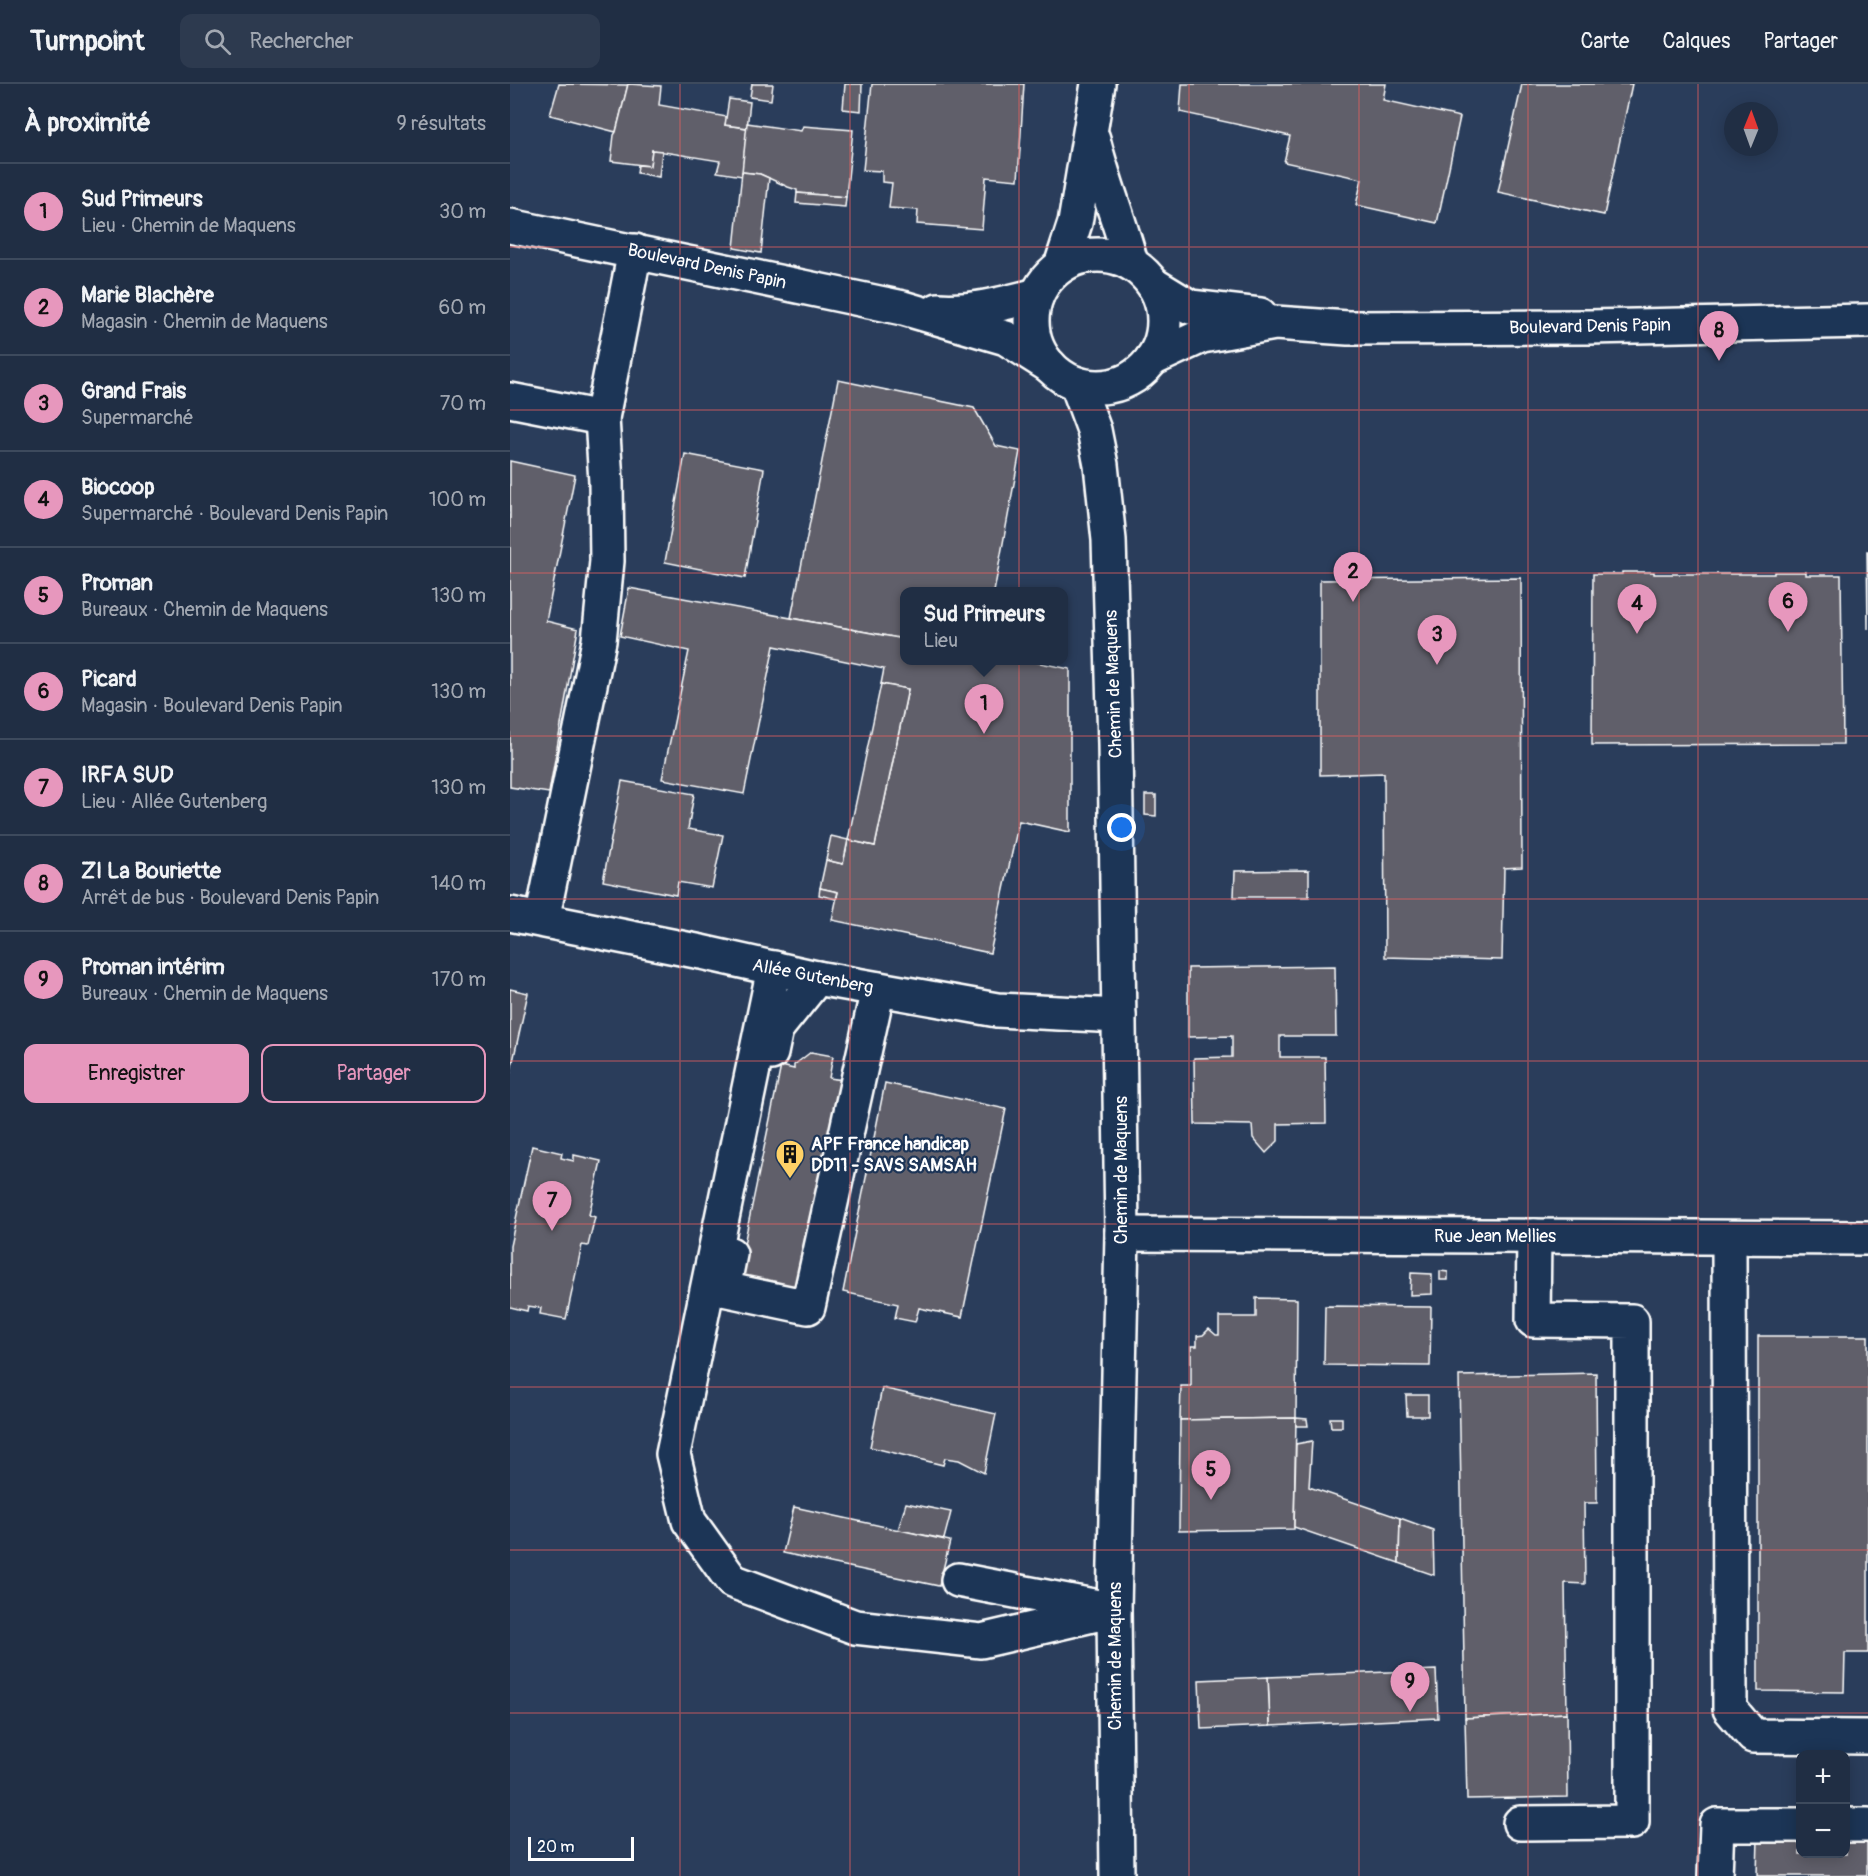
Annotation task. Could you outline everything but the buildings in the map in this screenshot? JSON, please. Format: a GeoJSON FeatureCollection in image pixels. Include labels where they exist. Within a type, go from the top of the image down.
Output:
{"type":"FeatureCollection","features":[{"type":"Feature","properties":{"kind":"street"},"geometry":{"type":"LineString","coordinates":[[1061,266],[1075,223],[1098,84]]}},
{"type":"Feature","properties":{"kind":"street"},"geometry":{"type":"LineString","coordinates":[[1090,129],[1131,263]]}},
{"type":"Feature","properties":{"kind":"street","name":"Boulevard Denis Papin"},"geometry":{"type":"LineString","coordinates":[[510,226],[903,308],[1006,338],[1050,366]]}},
{"type":"Feature","properties":{"kind":"street"},"geometry":{"type":"LineString","coordinates":[[542,920],[599,641],[607,561],[602,418],[635,251]]}},
{"type":"Feature","properties":{"kind":"street"},"geometry":{"type":"LineString","coordinates":[[1095,255],[1112,256],[1131,263],[1154,285],[1162,303],[1164,323],[1159,348],[1139,373],[1119,384],[1094,387],[1077,384],[1050,366],[1040,353],[1034,338],[1032,316],[1037,295],[1044,283],[1061,266],[1078,258],[1095,255]]}},
{"type":"Feature","properties":{"kind":"street","name":"Boulevard Denis Papin"},"geometry":{"type":"LineString","coordinates":[[1154,285],[1190,307],[1348,328]]}},
{"type":"Feature","properties":{"kind":"street","name":"Boulevard Denis Papin"},"geometry":{"type":"LineString","coordinates":[[903,308],[947,311],[999,304],[1037,295]]}},
{"type":"Feature","properties":{"kind":"street","name":"Boulevard Denis Papin"},"geometry":{"type":"LineString","coordinates":[[1152,359],[1202,336],[1275,324],[1348,328],[1589,327],[1868,321]]}},
{"type":"Feature","properties":{"kind":"street","name":"Chemin de Maquens"},"geometry":{"type":"LineString","coordinates":[[1077,384],[1094,430],[1101,465],[1109,540],[1115,744],[1122,1234],[1114,1610],[1117,1876]]}},
{"type":"Feature","properties":{"kind":"street","name":"Chemin de Maquens"},"geometry":{"type":"LineString","coordinates":[[1101,465],[1119,384]]}},
{"type":"Feature","properties":{"kind":"street"},"geometry":{"type":"LineString","coordinates":[[510,400],[602,418]]}},
{"type":"Feature","properties":{"kind":"street","name":"Allée Gutenberg"},"geometry":{"type":"LineString","coordinates":[[510,914],[817,978],[997,1010],[1119,1016]]}},
{"type":"Feature","properties":{"kind":"street"},"geometry":{"type":"LineString","coordinates":[[774,968],[673,1454],[689,1521],[732,1581],[855,1627],[981,1641],[1114,1610]]}},
{"type":"Feature","properties":{"kind":"street"},"geometry":{"type":"LineString","coordinates":[[817,978],[776,1029],[723,1288],[808,1306],[878,989]]}},
{"type":"Feature","properties":{"kind":"street","name":"Rue Jean Mellies"},"geometry":{"type":"LineString","coordinates":[[1122,1234],[1868,1238]]}},
{"type":"Feature","properties":{"kind":"street"},"geometry":{"type":"LineString","coordinates":[[1521,1823],[1632,1822],[1632,1321],[1533,1320],[1534,1236]]}},
{"type":"Feature","properties":{"kind":"street"},"geometry":{"type":"LineString","coordinates":[[1729,1238],[1730,1709],[1753,1736],[1868,1737]]}},
{"type":"Feature","properties":{"kind":"street"},"geometry":{"type":"LineString","coordinates":[[958,1580],[1114,1610]]}},
{"type":"Feature","properties":{"kind":"street"},"geometry":{"type":"LineString","coordinates":[[1715,1876],[1717,1825],[1796,1825]]}},
{"type":"Feature","properties":{"kind":"street"},"geometry":{"type":"LineString","coordinates":[[1850,1825],[1868,1825]]}},
{"type":"Feature","properties":{"kind":"place","name":"ZI La Bouriette"},"geometry":{"type":"Point","coordinates":[1719,361]}},
{"type":"Feature","properties":{"kind":"place","name":"Marie Blachère"},"geometry":{"type":"Point","coordinates":[1353,602]}},
{"type":"Feature","properties":{"kind":"place","name":"Picard"},"geometry":{"type":"Point","coordinates":[1788,632]}},
{"type":"Feature","properties":{"kind":"place","name":"Biocoop"},"geometry":{"type":"Point","coordinates":[1637,634]}},
{"type":"Feature","properties":{"kind":"place","name":"Grand Frais"},"geometry":{"type":"Point","coordinates":[1437,665]}},
{"type":"Feature","properties":{"kind":"place","name":"Sud Primeurs"},"geometry":{"type":"Point","coordinates":[984,734]}},
{"type":"Feature","properties":{"kind":"place","name":"APF France handicap DD11 - SAVS SAMSAH"},"geometry":{"type":"Point","coordinates":[790,1180]}},
{"type":"Feature","properties":{"kind":"place","name":"IRFA SUD"},"geometry":{"type":"Point","coordinates":[552,1231]}},
{"type":"Feature","properties":{"kind":"place","name":"Proman"},"geometry":{"type":"Point","coordinates":[1211,1500]}},
{"type":"Feature","properties":{"kind":"place","name":"Proman intérim"},"geometry":{"type":"Point","coordinates":[1410,1712]}}]}
